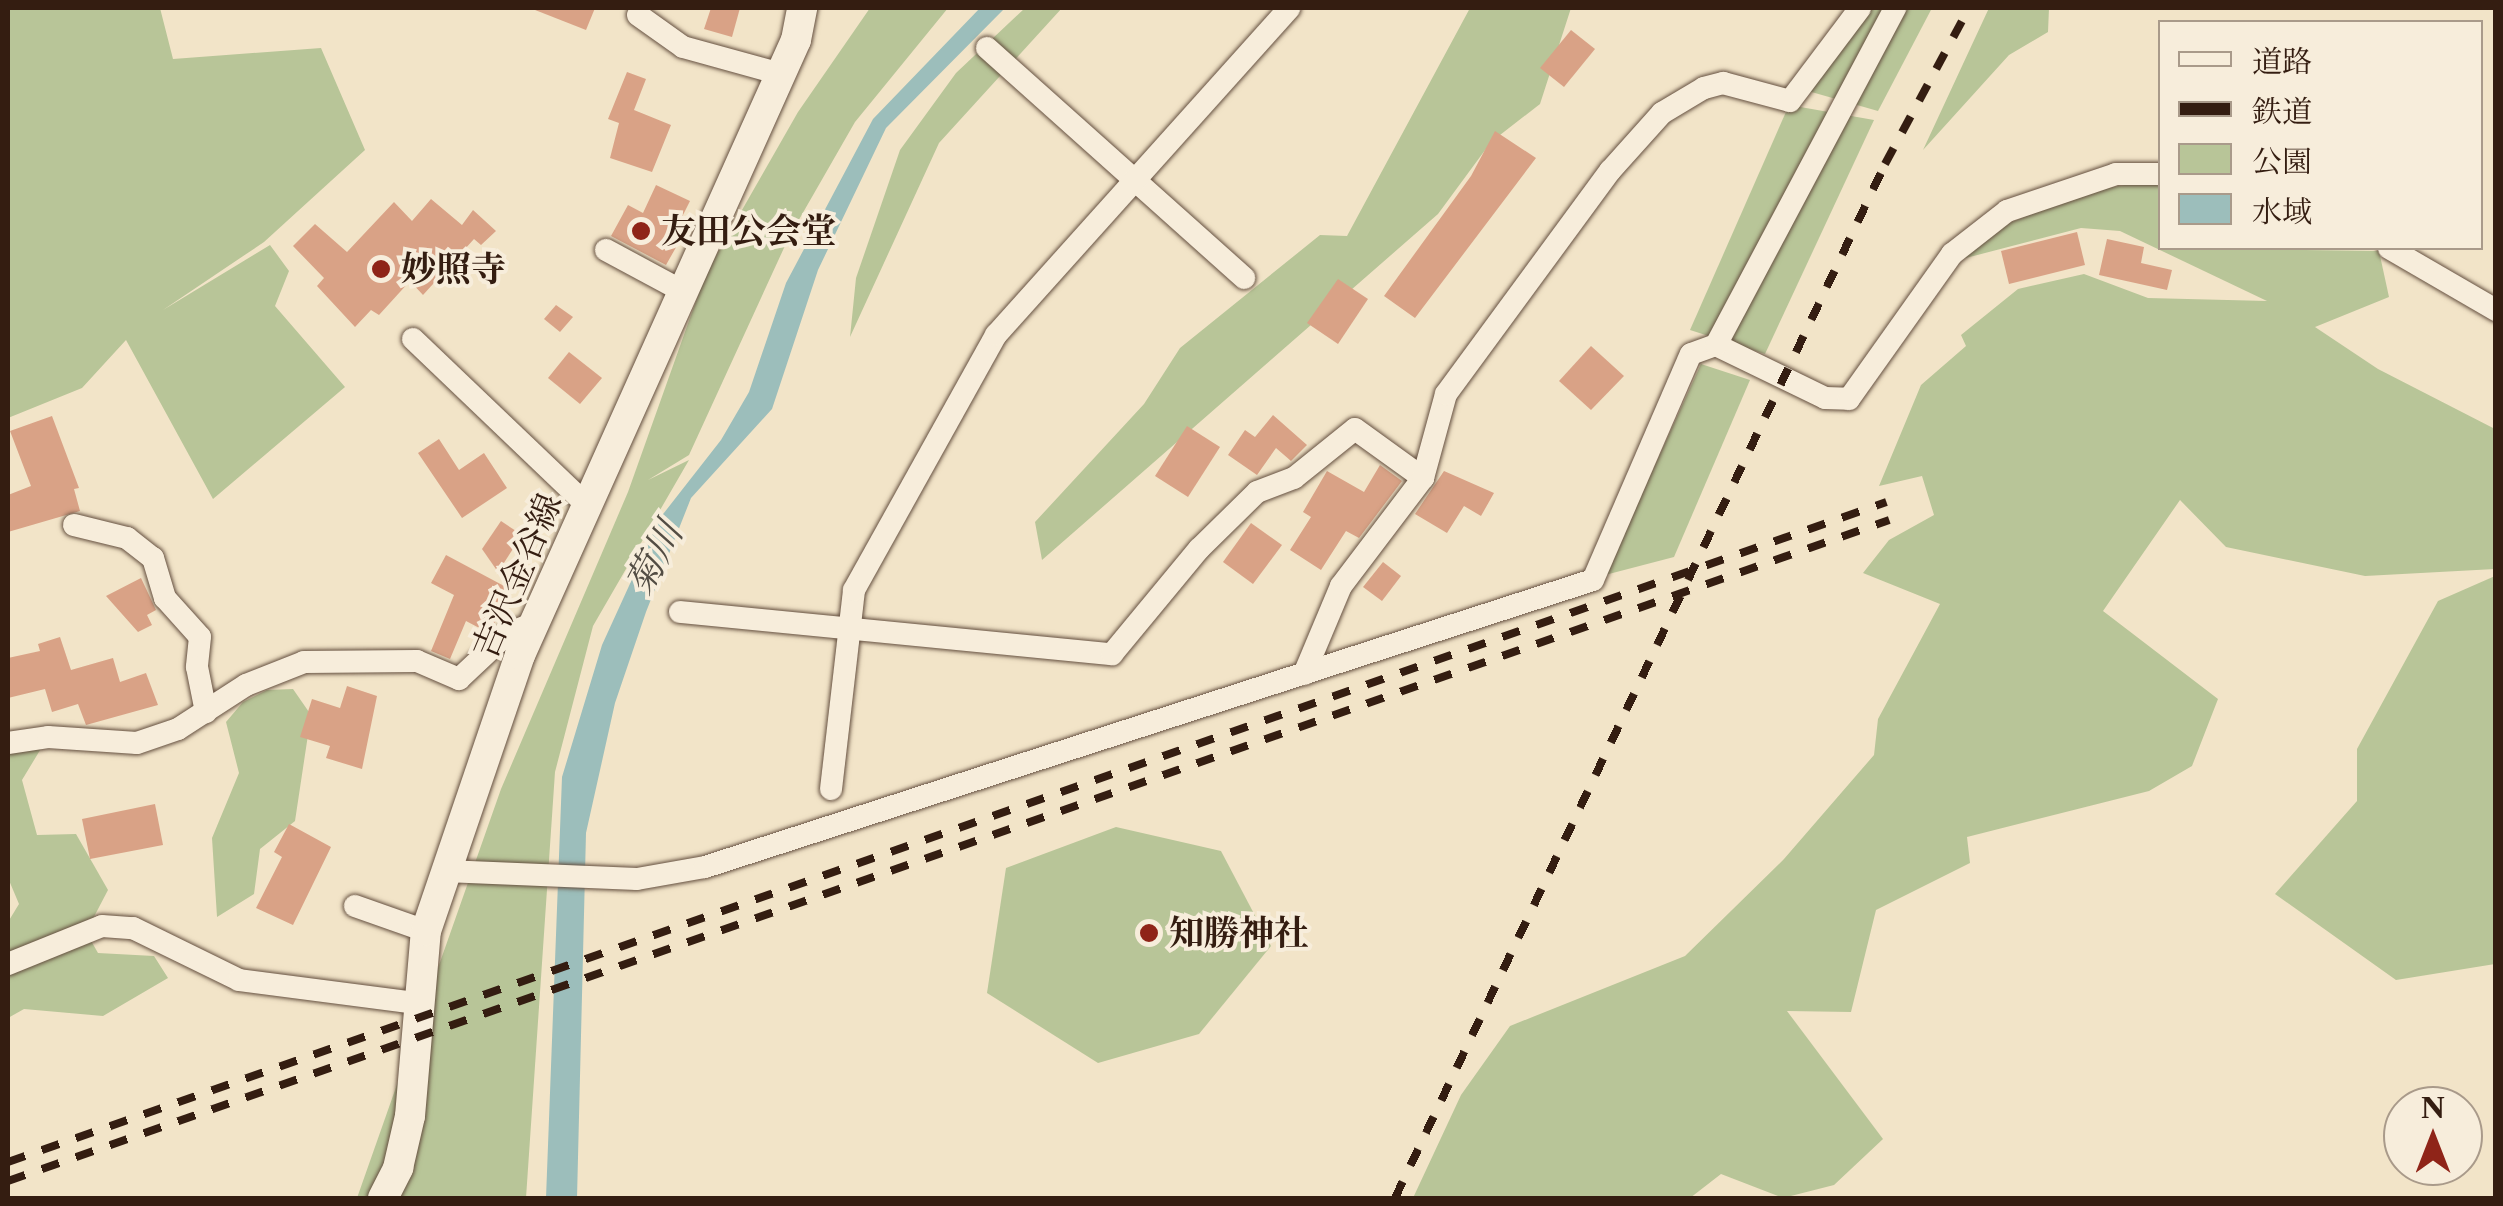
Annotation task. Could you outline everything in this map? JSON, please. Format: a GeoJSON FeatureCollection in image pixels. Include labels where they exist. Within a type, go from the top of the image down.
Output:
{"type":"FeatureCollection","features":[{"type":"Feature","properties":{"kind":"main road","name":"吉沢金谷線"},"geometry":{"type":"LineString","coordinates":[[382,1198],[398,1168],[410,1116],[416,1003],[426,931],[446,870],[536,622],[780,74],[802,8]]}},
{"type":"Feature","properties":{"kind":"street"},"geometry":{"type":"LineString","coordinates":[[831,789],[854,590],[996,335],[1289,8]]}},
{"type":"Feature","properties":{"kind":"street"},"geometry":{"type":"LineString","coordinates":[[1304,674],[1340,586],[1423,478],[1446,394],[1610,171],[1662,113],[1723,84],[1790,101],[1860,8]]}},
{"type":"Feature","properties":{"kind":"street"},"geometry":{"type":"LineString","coordinates":[[446,870],[637,879],[705,868],[1593,580],[1691,354],[1716,345],[1895,8]]}},
{"type":"Feature","properties":{"kind":"street"},"geometry":{"type":"LineString","coordinates":[[638,15],[682,47],[780,74]]}},
{"type":"Feature","properties":{"kind":"street"},"geometry":{"type":"LineString","coordinates":[[988,48],[1244,278]]}},
{"type":"Feature","properties":{"kind":"street"},"geometry":{"type":"LineString","coordinates":[[1716,345],[1825,398],[1849,399],[1952,254],[1985,227],[2041,195],[2116,174],[2158,174]]}},
{"type":"Feature","properties":{"kind":"street"},"geometry":{"type":"LineString","coordinates":[[606,250],[684,292]]}},
{"type":"Feature","properties":{"kind":"street"},"geometry":{"type":"LineString","coordinates":[[2392,250],[2496,310]]}},
{"type":"Feature","properties":{"kind":"street"},"geometry":{"type":"LineString","coordinates":[[412,339],[588,506]]}},
{"type":"Feature","properties":{"kind":"street"},"geometry":{"type":"LineString","coordinates":[[680,612],[1112,654],[1199,548],[1257,492],[1294,478],[1355,428],[1423,478]]}},
{"type":"Feature","properties":{"kind":"street"},"geometry":{"type":"LineString","coordinates":[[74,525],[128,538],[153,558],[165,598],[200,637],[196,667],[206,712]]}},
{"type":"Feature","properties":{"kind":"street"},"geometry":{"type":"LineString","coordinates":[[8,743],[48,737],[137,743],[206,712],[246,685],[304,662],[417,661],[459,679],[507,634],[536,622]]}},
{"type":"Feature","properties":{"kind":"street"},"geometry":{"type":"LineString","coordinates":[[355,906],[426,931]]}},
{"type":"Feature","properties":{"kind":"street"},"geometry":{"type":"LineString","coordinates":[[8,964],[102,926],[134,928],[239,980],[416,1003]]}},
{"type":"Feature","properties":{"kind":"green space"},"geometry":{"type":"Polygon","coordinates":[[[8,8],[160,8],[173,59],[321,48],[365,150],[264,242],[163,310],[270,245],[289,271],[275,306],[345,387],[213,499],[126,340],[82,388],[8,418],[8,8]]]}},
{"type":"Feature","properties":{"kind":"green space"},"geometry":{"type":"Polygon","coordinates":[[[870,8],[948,8],[855,122],[789,237],[689,455],[648,480],[689,460],[593,626],[555,772],[526,1198],[357,1198],[501,789],[628,492],[706,273],[798,112],[870,8]]]}},
{"type":"Feature","properties":{"kind":"green space"},"geometry":{"type":"Polygon","coordinates":[[[1025,8],[1062,8],[939,143],[850,337],[856,278],[900,150],[956,73],[1025,8]]]}},
{"type":"Feature","properties":{"kind":"green space"},"geometry":{"type":"Polygon","coordinates":[[[1470,8],[1571,8],[1540,104],[1491,142],[1438,214],[1042,560],[1035,522],[1144,404],[1180,348],[1320,235],[1347,236],[1470,8]]]}},
{"type":"Feature","properties":{"kind":"green space"},"geometry":{"type":"Polygon","coordinates":[[[1871,8],[1932,8],[1878,111],[1808,91],[1871,8]]]}},
{"type":"Feature","properties":{"kind":"green space"},"geometry":{"type":"Polygon","coordinates":[[[1989,8],[2049,8],[2048,32],[2009,55],[1923,150],[1989,8]]]}},
{"type":"Feature","properties":{"kind":"green space"},"geometry":{"type":"Polygon","coordinates":[[[1789,105],[1874,120],[1765,354],[1690,330],[1789,105]]]}},
{"type":"Feature","properties":{"kind":"green space"},"geometry":{"type":"Polygon","coordinates":[[[2142,182],[2158,186],[2158,249],[2120,231],[2081,228],[1962,259],[1997,228],[2089,191],[2142,182]]]}},
{"type":"Feature","properties":{"kind":"green space"},"geometry":{"type":"Polygon","coordinates":[[[2160,250],[2379,251],[2389,297],[2315,327],[2378,369],[2495,429],[2495,569],[2365,576],[2226,547],[2180,500],[2103,611],[2218,699],[2192,766],[2149,791],[1967,837],[1970,863],[1876,910],[1851,1012],[1787,1011],[1883,1139],[1834,1185],[1783,1198],[1721,1174],[1690,1198],[1413,1198],[1461,1095],[1510,1026],[1685,956],[1784,859],[1874,755],[1878,719],[1940,604],[1863,573],[1889,540],[1934,515],[1922,476],[1879,486],[1921,385],[1966,346],[1961,335],[2018,289],[2084,274],[2148,298],[2267,301],[2160,250]]]}},
{"type":"Feature","properties":{"kind":"green space"},"geometry":{"type":"Polygon","coordinates":[[[1701,364],[1750,380],[1674,557],[1605,575],[1701,364]]]}},
{"type":"Feature","properties":{"kind":"green space"},"geometry":{"type":"Polygon","coordinates":[[[2495,576],[2495,964],[2396,980],[2275,894],[2357,801],[2357,749],[2438,601],[2495,576]]]}},
{"type":"Feature","properties":{"kind":"green space"},"geometry":{"type":"Polygon","coordinates":[[[293,689],[311,715],[295,821],[260,849],[254,894],[217,917],[212,838],[239,773],[226,722],[243,702],[267,690],[293,689]]]}},
{"type":"Feature","properties":{"kind":"green space"},"geometry":{"type":"Polygon","coordinates":[[[8,736],[48,737],[22,780],[37,835],[76,834],[108,890],[86,932],[98,953],[154,956],[168,978],[103,1016],[24,1009],[8,1018],[8,922],[19,904],[8,878],[8,736]]]}},
{"type":"Feature","properties":{"kind":"green space"},"geometry":{"type":"Polygon","coordinates":[[[1116,827],[1221,851],[1271,946],[1199,1034],[1098,1063],[987,993],[1006,868],[1116,827]]]}},
{"type":"Feature","properties":{"kind":"water","name":"菊川"},"geometry":{"type":"Polygon","coordinates":[[[980,8],[1005,8],[886,128],[818,270],[772,409],[691,498],[646,612],[615,703],[586,833],[577,1198],[546,1198],[562,777],[602,645],[660,518],[721,440],[749,392],[786,283],[873,119],[980,8]]]}},
{"type":"Feature","properties":{"kind":"building"},"geometry":{"type":"Polygon","coordinates":[[[530,8],[595,8],[586,30],[530,8]]]}},
{"type":"Feature","properties":{"kind":"building"},"geometry":{"type":"Polygon","coordinates":[[[711,8],[740,8],[732,37],[704,29],[711,8]]]}},
{"type":"Feature","properties":{"kind":"building"},"geometry":{"type":"Polygon","coordinates":[[[1571,30],[1595,49],[1564,87],[1540,68],[1571,30]]]}},
{"type":"Feature","properties":{"kind":"building"},"geometry":{"type":"Polygon","coordinates":[[[627,72],[646,79],[634,110],[671,125],[652,172],[610,158],[619,123],[608,119],[627,72]]]}},
{"type":"Feature","properties":{"kind":"building"},"geometry":{"type":"Polygon","coordinates":[[[1495,131],[1536,158],[1415,318],[1384,296],[1471,176],[1495,131]]]}},
{"type":"Feature","properties":{"kind":"building"},"geometry":{"type":"Polygon","coordinates":[[[656,185],[690,201],[675,231],[683,235],[666,265],[611,236],[628,205],[643,213],[656,185]]]}},
{"type":"Feature","properties":{"kind":"building","name":"妙照寺"},"geometry":{"type":"Polygon","coordinates":[[[431,199],[462,225],[473,210],[496,231],[481,245],[474,239],[423,295],[410,281],[379,315],[371,310],[355,327],[317,286],[324,278],[293,246],[315,224],[347,252],[394,202],[412,221],[431,199]]]}},
{"type":"Feature","properties":{"kind":"building"},"geometry":{"type":"Polygon","coordinates":[[[2077,232],[2085,265],[2009,284],[2001,251],[2077,232]]]}},
{"type":"Feature","properties":{"kind":"building"},"geometry":{"type":"Polygon","coordinates":[[[2107,239],[2144,247],[2141,263],[2172,270],[2167,290],[2099,275],[2107,239]]]}},
{"type":"Feature","properties":{"kind":"building"},"geometry":{"type":"Polygon","coordinates":[[[1338,279],[1368,299],[1338,344],[1307,323],[1338,279]]]}},
{"type":"Feature","properties":{"kind":"building"},"geometry":{"type":"Polygon","coordinates":[[[556,305],[573,317],[560,332],[544,319],[556,305]]]}},
{"type":"Feature","properties":{"kind":"building"},"geometry":{"type":"Polygon","coordinates":[[[1591,346],[1624,376],[1591,410],[1559,381],[1591,346]]]}},
{"type":"Feature","properties":{"kind":"building"},"geometry":{"type":"Polygon","coordinates":[[[569,352],[602,378],[580,404],[548,378],[569,352]]]}},
{"type":"Feature","properties":{"kind":"building"},"geometry":{"type":"Polygon","coordinates":[[[1273,415],[1307,445],[1291,461],[1276,448],[1257,475],[1228,455],[1245,430],[1255,437],[1273,415]]]}},
{"type":"Feature","properties":{"kind":"building"},"geometry":{"type":"Polygon","coordinates":[[[52,416],[79,488],[74,489],[80,511],[8,532],[8,495],[31,486],[10,431],[52,416]]]}},
{"type":"Feature","properties":{"kind":"building"},"geometry":{"type":"Polygon","coordinates":[[[1187,426],[1220,447],[1188,497],[1155,476],[1187,426]]]}},
{"type":"Feature","properties":{"kind":"building"},"geometry":{"type":"Polygon","coordinates":[[[439,439],[459,470],[484,453],[507,488],[462,518],[418,453],[439,439]]]}},
{"type":"Feature","properties":{"kind":"building"},"geometry":{"type":"Polygon","coordinates":[[[1380,465],[1402,481],[1359,538],[1346,531],[1321,570],[1290,550],[1311,517],[1303,512],[1327,471],[1364,492],[1380,465]]]}},
{"type":"Feature","properties":{"kind":"building"},"geometry":{"type":"Polygon","coordinates":[[[1444,471],[1494,493],[1481,516],[1464,506],[1447,533],[1415,514],[1444,471]]]}},
{"type":"Feature","properties":{"kind":"building"},"geometry":{"type":"Polygon","coordinates":[[[501,521],[522,535],[498,572],[482,549],[501,521]]]}},
{"type":"Feature","properties":{"kind":"building"},"geometry":{"type":"Polygon","coordinates":[[[1251,523],[1282,545],[1253,584],[1223,562],[1251,523]]]}},
{"type":"Feature","properties":{"kind":"building"},"geometry":{"type":"Polygon","coordinates":[[[446,555],[506,587],[500,597],[511,603],[487,632],[466,621],[450,659],[431,651],[454,595],[431,583],[446,555]]]}},
{"type":"Feature","properties":{"kind":"building"},"geometry":{"type":"Polygon","coordinates":[[[1383,562],[1401,576],[1382,601],[1363,587],[1383,562]]]}},
{"type":"Feature","properties":{"kind":"building"},"geometry":{"type":"Polygon","coordinates":[[[141,578],[156,610],[147,615],[152,625],[138,632],[106,596],[141,578]]]}},
{"type":"Feature","properties":{"kind":"building"},"geometry":{"type":"Polygon","coordinates":[[[60,637],[71,670],[113,658],[120,682],[146,673],[158,705],[86,725],[78,704],[52,712],[45,689],[8,698],[8,658],[40,651],[38,644],[60,637]]]}},
{"type":"Feature","properties":{"kind":"building"},"geometry":{"type":"Polygon","coordinates":[[[347,686],[377,696],[362,769],[326,758],[330,746],[300,737],[312,699],[340,708],[347,686]]]}},
{"type":"Feature","properties":{"kind":"building"},"geometry":{"type":"Polygon","coordinates":[[[155,804],[163,845],[90,859],[82,819],[155,804]]]}},
{"type":"Feature","properties":{"kind":"building"},"geometry":{"type":"Polygon","coordinates":[[[289,824],[331,847],[293,925],[256,908],[282,857],[274,852],[289,824]]]}},
{"type":"Feature","properties":{"kind":"railway"},"geometry":{"type":"LineString","coordinates":[[1395,1198],[1885,164],[1969,8]]}},
{"type":"Feature","properties":{"kind":"railway"},"geometry":{"type":"LineString","coordinates":[[8,1162],[1886,502]]}},
{"type":"Feature","properties":{"kind":"railway"},"geometry":{"type":"LineString","coordinates":[[8,1181],[1889,520]]}},
{"type":"Feature","properties":{"kind":"place","name":"友田公会堂"},"geometry":{"type":"Point","coordinates":[641,231]}},
{"type":"Feature","properties":{"kind":"place","name":"妙照寺"},"geometry":{"type":"Point","coordinates":[381,269]}},
{"type":"Feature","properties":{"kind":"place","name":"知勝神社"},"geometry":{"type":"Point","coordinates":[1149,933]}}]}
